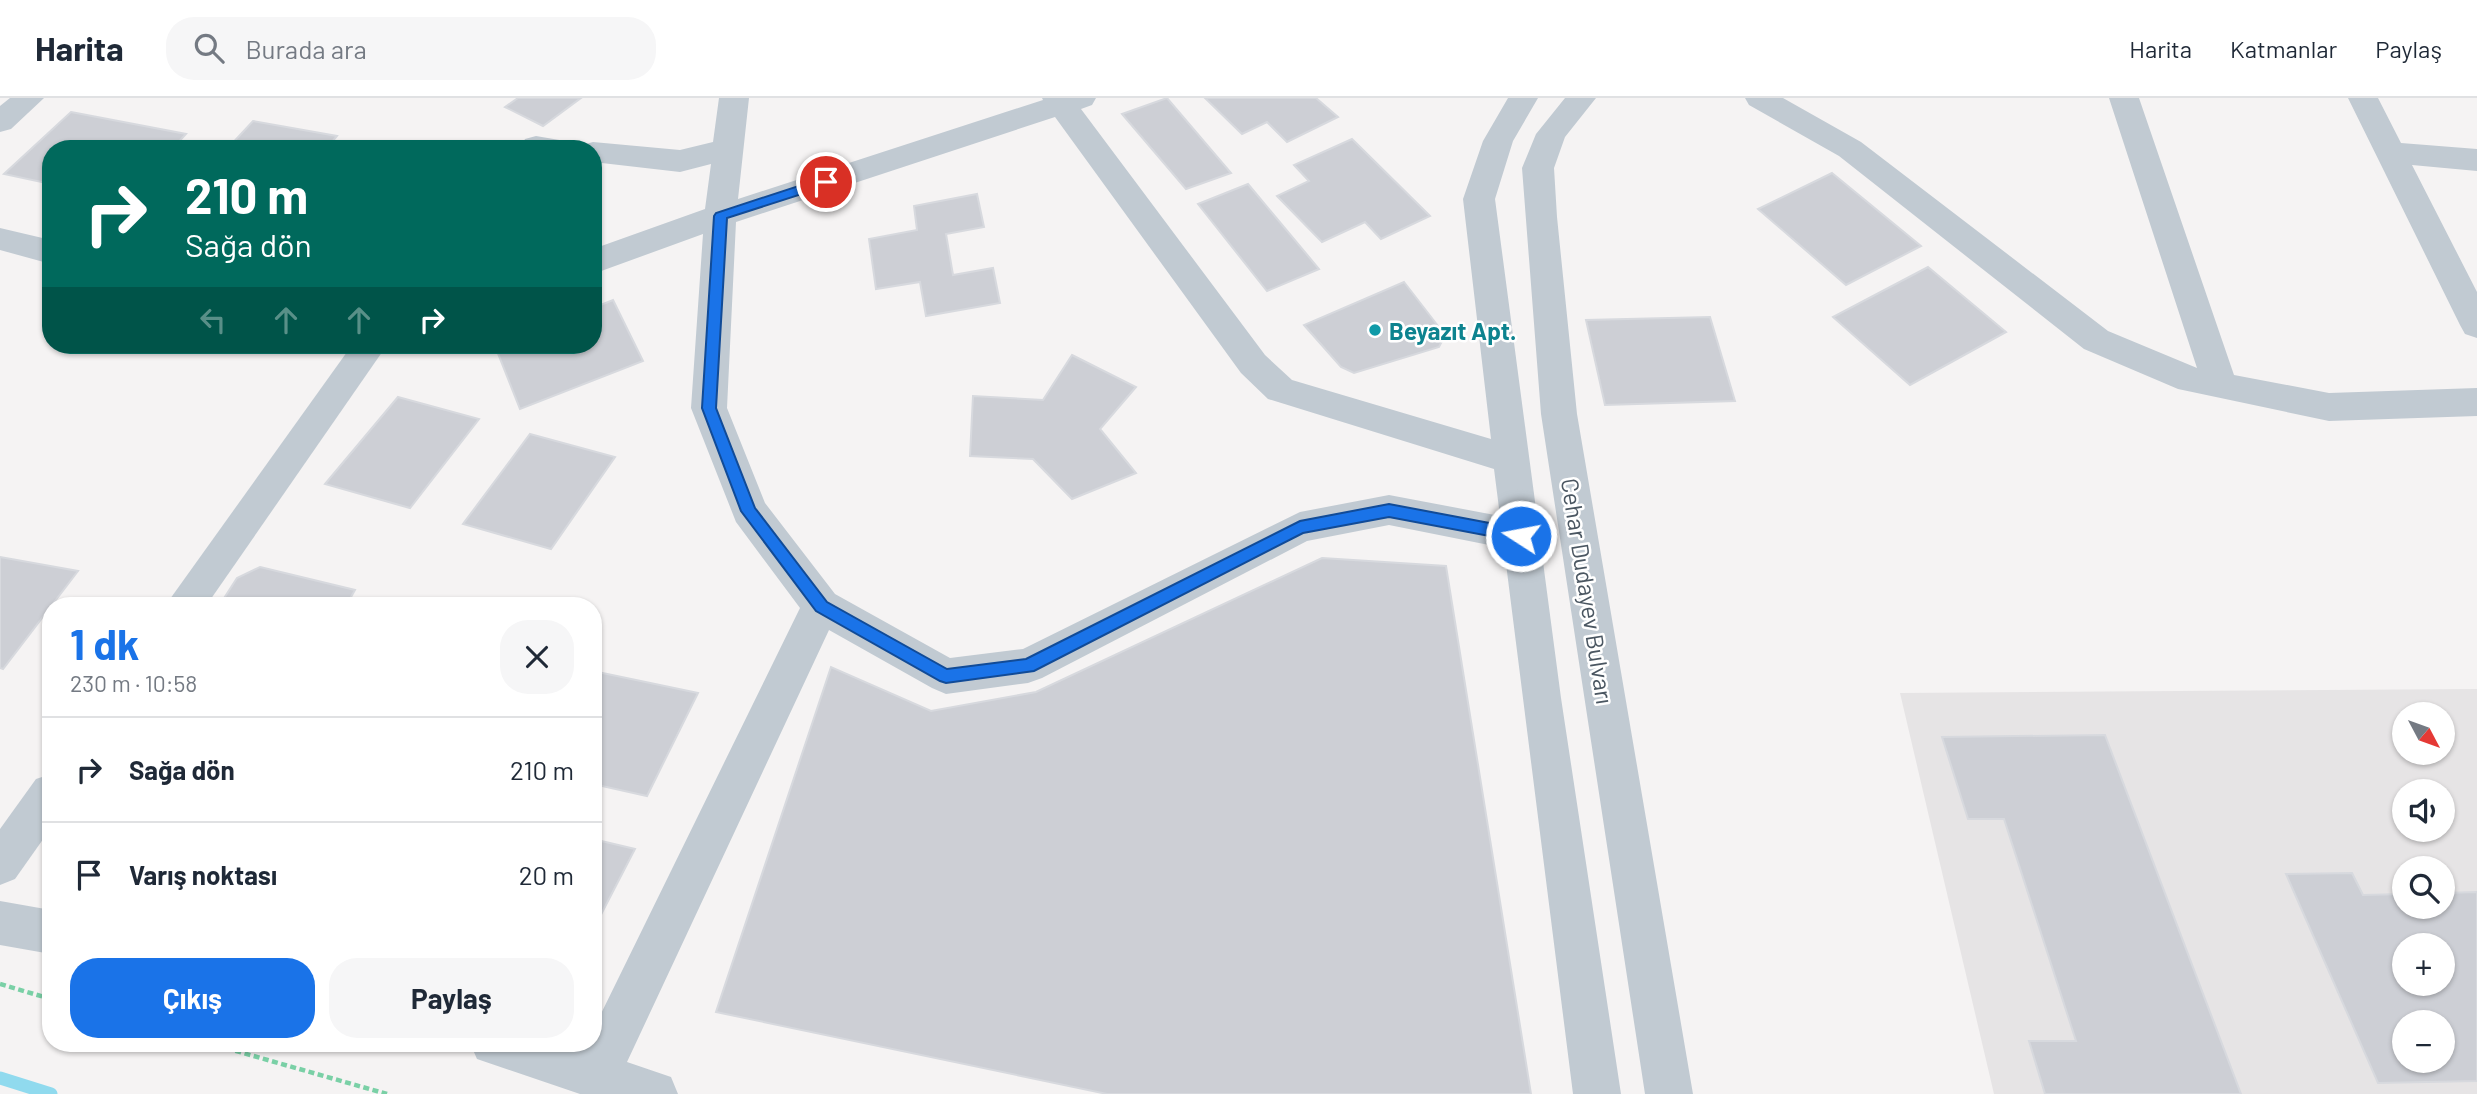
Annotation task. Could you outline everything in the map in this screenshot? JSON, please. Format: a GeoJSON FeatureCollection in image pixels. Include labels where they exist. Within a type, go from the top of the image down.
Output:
{"type":"FeatureCollection","features":[{"type":"Feature","properties":{"kind":"street"},"geometry":{"type":"LineString","coordinates":[[0,122],[29,98]]}},
{"type":"Feature","properties":{"kind":"street"},"geometry":{"type":"LineString","coordinates":[[734,98],[720,216],[709,408],[749,511],[821,606],[946,676],[1028,666],[1300,527],[1389,510],[1521,536]]}},
{"type":"Feature","properties":{"kind":"street"},"geometry":{"type":"LineString","coordinates":[[1523,98],[1497,141],[1479,199],[1541,698],[1597,1094]]}},
{"type":"Feature","properties":{"kind":"street","name":"Cehar Dudayev Bulvarı"},"geometry":{"type":"LineString","coordinates":[[1581,98],[1551,134],[1538,168],[1541,217],[1559,414],[1670,1094]]}},
{"type":"Feature","properties":{"kind":"street"},"geometry":{"type":"LineString","coordinates":[[1759,98],[1812,110],[1850,149],[2096,340],[2190,380],[2329,407],[2477,402]]}},
{"type":"Feature","properties":{"kind":"street"},"geometry":{"type":"LineString","coordinates":[[2124,98],[2220,386]]}},
{"type":"Feature","properties":{"kind":"street"},"geometry":{"type":"LineString","coordinates":[[2363,98],[2477,325]]}},
{"type":"Feature","properties":{"kind":"street"},"geometry":{"type":"LineString","coordinates":[[602,259],[720,216],[1067,101],[1253,364],[1280,390],[1512,460]]}},
{"type":"Feature","properties":{"kind":"street"},"geometry":{"type":"LineString","coordinates":[[602,153],[680,161],[728,149]]}},
{"type":"Feature","properties":{"kind":"street"},"geometry":{"type":"LineString","coordinates":[[2390,153],[2477,160]]}},
{"type":"Feature","properties":{"kind":"street"},"geometry":{"type":"LineString","coordinates":[[0,239],[42,250]]}},
{"type":"Feature","properties":{"kind":"street"},"geometry":{"type":"LineString","coordinates":[[190,597],[364,354]]}},
{"type":"Feature","properties":{"kind":"street"},"geometry":{"type":"LineString","coordinates":[[596,1075],[821,606]]}},
{"type":"Feature","properties":{"kind":"street"},"geometry":{"type":"LineString","coordinates":[[0,864],[42,806]]}},
{"type":"Feature","properties":{"kind":"street"},"geometry":{"type":"LineString","coordinates":[[0,923],[42,930]]}},
{"type":"Feature","properties":{"kind":"street"},"geometry":{"type":"LineString","coordinates":[[522,1052],[654,1094]]}},
{"type":"Feature","properties":{"kind":"path"},"geometry":{"type":"LineString","coordinates":[[0,984],[42,996]]}},
{"type":"Feature","properties":{"kind":"path"},"geometry":{"type":"LineString","coordinates":[[240,1052],[387,1094]]}},
{"type":"Feature","properties":{"kind":"shaded area"},"geometry":{"type":"Polygon","coordinates":[[[2477,689],[2477,1094],[1994,1094],[1900,693],[2477,689]]]}},
{"type":"Feature","properties":{"kind":"building"},"geometry":{"type":"Polygon","coordinates":[[[518,98],[581,98],[543,126],[505,107],[518,98]]]}},
{"type":"Feature","properties":{"kind":"building"},"geometry":{"type":"Polygon","coordinates":[[[1167,98],[1231,173],[1186,189],[1122,114],[1167,98]]]}},
{"type":"Feature","properties":{"kind":"building"},"geometry":{"type":"Polygon","coordinates":[[[1205,98],[1316,98],[1338,117],[1287,142],[1267,122],[1242,134],[1205,98]]]}},
{"type":"Feature","properties":{"kind":"building"},"geometry":{"type":"Polygon","coordinates":[[[71,112],[186,134],[180,140],[42,140],[42,182],[4,174],[71,112]]]}},
{"type":"Feature","properties":{"kind":"building"},"geometry":{"type":"Polygon","coordinates":[[[253,121],[337,136],[334,140],[235,140],[253,121]]]}},
{"type":"Feature","properties":{"kind":"building"},"geometry":{"type":"Polygon","coordinates":[[[1352,139],[1430,216],[1381,239],[1365,222],[1322,242],[1277,196],[1309,181],[1294,165],[1352,139]]]}},
{"type":"Feature","properties":{"kind":"building"},"geometry":{"type":"Polygon","coordinates":[[[1832,173],[1921,246],[1846,285],[1758,209],[1832,173]]]}},
{"type":"Feature","properties":{"kind":"building"},"geometry":{"type":"Polygon","coordinates":[[[1248,184],[1319,269],[1267,291],[1198,204],[1248,184]]]}},
{"type":"Feature","properties":{"kind":"building"},"geometry":{"type":"Polygon","coordinates":[[[977,194],[984,227],[946,234],[953,275],[993,268],[1000,303],[926,316],[920,282],[876,289],[869,239],[917,230],[914,206],[977,194]]]}},
{"type":"Feature","properties":{"kind":"building"},"geometry":{"type":"Polygon","coordinates":[[[1928,267],[2006,332],[1910,385],[1833,317],[1928,267]]]}},
{"type":"Feature","properties":{"kind":"building","name":"Beyazıt Apt."},"geometry":{"type":"Polygon","coordinates":[[[1404,282],[1445,335],[1439,347],[1354,373],[1341,367],[1304,325],[1404,282]]]}},
{"type":"Feature","properties":{"kind":"building"},"geometry":{"type":"Polygon","coordinates":[[[613,300],[643,361],[520,409],[498,354],[602,354],[602,304],[613,300]]]}},
{"type":"Feature","properties":{"kind":"building"},"geometry":{"type":"Polygon","coordinates":[[[1710,317],[1735,401],[1605,405],[1586,320],[1710,317]]]}},
{"type":"Feature","properties":{"kind":"building"},"geometry":{"type":"Polygon","coordinates":[[[1072,355],[1136,387],[1100,429],[1136,473],[1072,499],[1033,459],[970,456],[973,396],[1043,400],[1072,355]]]}},
{"type":"Feature","properties":{"kind":"building"},"geometry":{"type":"Polygon","coordinates":[[[398,397],[479,419],[410,508],[325,484],[398,397]]]}},
{"type":"Feature","properties":{"kind":"building"},"geometry":{"type":"Polygon","coordinates":[[[530,434],[615,457],[551,549],[463,524],[530,434]]]}},
{"type":"Feature","properties":{"kind":"building"},"geometry":{"type":"Polygon","coordinates":[[[0,557],[78,571],[58,597],[42,597],[42,618],[3,669],[0,668],[0,557]]]}},
{"type":"Feature","properties":{"kind":"building"},"geometry":{"type":"Polygon","coordinates":[[[1322,558],[1446,566],[1531,1094],[1107,1094],[716,1012],[831,667],[931,711],[1036,692],[1322,558]]]}},
{"type":"Feature","properties":{"kind":"building"},"geometry":{"type":"Polygon","coordinates":[[[260,567],[355,590],[351,597],[225,597],[237,578],[260,567]]]}},
{"type":"Feature","properties":{"kind":"building"},"geometry":{"type":"Polygon","coordinates":[[[602,673],[698,693],[647,796],[602,786],[602,673]]]}},
{"type":"Feature","properties":{"kind":"building"},"geometry":{"type":"Polygon","coordinates":[[[2105,735],[2241,1094],[2045,1094],[2029,1041],[2076,1041],[2004,819],[1968,819],[1942,737],[2105,735]]]}},
{"type":"Feature","properties":{"kind":"building"},"geometry":{"type":"Polygon","coordinates":[[[602,841],[635,849],[602,913],[602,841]]]}},
{"type":"Feature","properties":{"kind":"building"},"geometry":{"type":"Polygon","coordinates":[[[2352,873],[2363,895],[2392,894],[2392,919],[2455,919],[2455,893],[2477,892],[2477,1081],[2378,1083],[2286,874],[2352,873]]]}},
{"type":"Feature","properties":{"kind":"waterway"},"geometry":{"type":"LineString","coordinates":[[0,1078],[51,1094]]}},
{"type":"Feature","properties":{"kind":"place","name":"Beyazıt Apt."},"geometry":{"type":"Point","coordinates":[1375,330]}},
{"type":"Feature","properties":{"kind":"route"},"geometry":{"type":"LineString","coordinates":[[826,182],[720,216],[709,408],[749,511],[821,606],[946,676],[1028,666],[1300,527],[1389,510],[1521,536]]}}]}
